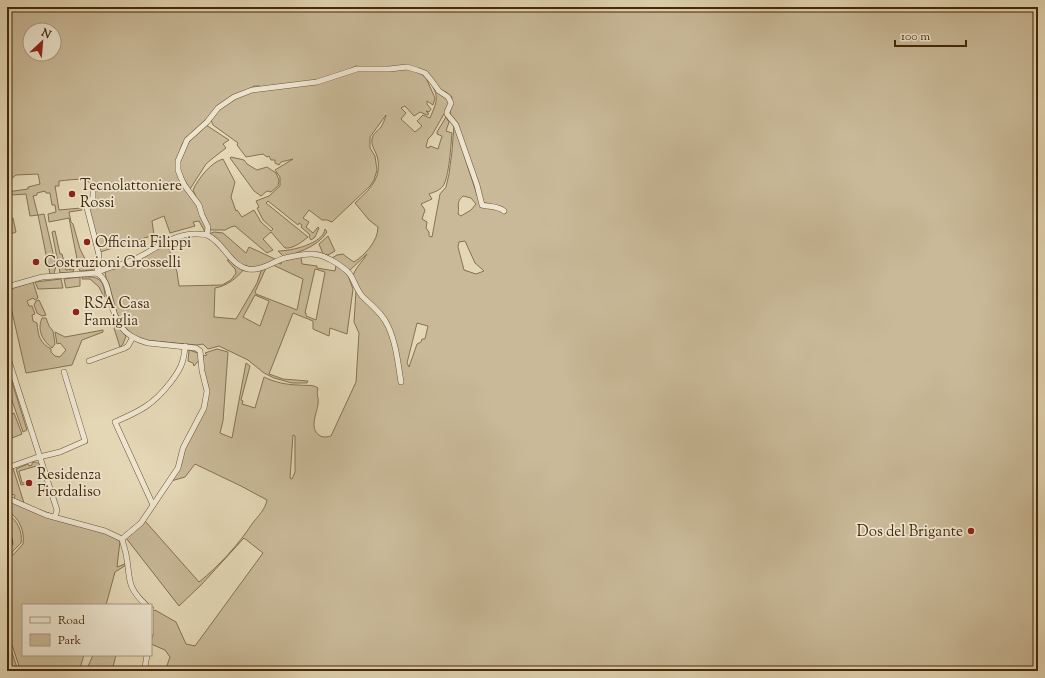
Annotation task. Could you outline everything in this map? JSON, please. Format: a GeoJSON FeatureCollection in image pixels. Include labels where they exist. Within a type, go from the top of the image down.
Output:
{"type":"FeatureCollection","features":[{"type":"Feature","properties":{"kind":"street"},"geometry":{"type":"LineString","coordinates":[[206,235],[208,227],[199,205],[185,186],[178,170],[179,157],[187,140],[207,122],[218,108],[241,94],[252,90],[308,84],[329,79],[357,69],[407,68],[420,71],[427,75],[439,91],[450,100],[451,104],[446,112],[456,126],[477,185],[482,205],[500,208],[504,211]]}},
{"type":"Feature","properties":{"kind":"street"},"geometry":{"type":"LineString","coordinates":[[93,192],[93,197],[87,208],[99,255],[97,274]]}},
{"type":"Feature","properties":{"kind":"street"},"geometry":{"type":"LineString","coordinates":[[97,274],[102,270],[132,261],[179,236],[186,234],[206,235],[212,238],[237,264],[247,268],[261,269],[284,258],[305,254],[315,254],[327,257],[350,274],[358,291],[384,319],[396,348],[401,382]]}},
{"type":"Feature","properties":{"kind":"street"},"geometry":{"type":"LineString","coordinates":[[7,286],[42,278],[80,274],[97,274],[103,278],[106,284],[116,319],[124,330],[133,337],[148,343],[198,348],[201,352],[201,366],[207,391],[206,403],[202,413],[182,448],[178,468],[142,523],[122,539]]}},
{"type":"Feature","properties":{"kind":"street"},"geometry":{"type":"LineString","coordinates":[[89,361],[125,348],[128,346],[133,337]]}},
{"type":"Feature","properties":{"kind":"street"},"geometry":{"type":"LineString","coordinates":[[153,505],[115,422],[136,413],[161,396],[181,368],[185,346]]}},
{"type":"Feature","properties":{"kind":"street"},"geometry":{"type":"LineString","coordinates":[[7,355],[56,510],[55,517]]}},
{"type":"Feature","properties":{"kind":"street"},"geometry":{"type":"LineString","coordinates":[[7,468],[60,452],[85,441],[64,372]]}},
{"type":"Feature","properties":{"kind":"street"},"geometry":{"type":"LineString","coordinates":[[7,498],[38,511],[105,531],[122,539],[126,554],[130,583],[137,596],[145,604]]}},
{"type":"Feature","properties":{"kind":"street"},"geometry":{"type":"LineString","coordinates":[[7,535],[9,541],[7,547]]}},
{"type":"Feature","properties":{"kind":"street"},"geometry":{"type":"LineString","coordinates":[[144,667],[147,656]]}},
{"type":"Feature","properties":{"kind":"green space"},"geometry":{"type":"Polygon","coordinates":[[[7,7],[1038,7],[1038,671],[165,671],[170,657],[165,650],[152,644],[153,612],[155,610],[176,622],[186,644],[195,646],[263,553],[244,538],[201,585],[179,606],[126,538],[145,521],[199,582],[221,562],[265,507],[267,500],[195,464],[185,477],[171,481],[179,469],[184,447],[206,406],[208,391],[203,367],[203,356],[207,355],[205,353],[217,349],[228,352],[223,421],[220,433],[232,438],[246,363],[250,366],[241,400],[243,401],[242,404],[255,408],[264,377],[285,384],[316,387],[318,388],[318,402],[314,420],[314,428],[320,436],[331,436],[356,382],[359,333],[354,322],[356,291],[375,311],[360,293],[354,283],[353,278],[355,270],[367,254],[349,271],[332,258],[343,254],[354,262],[366,252],[376,237],[378,227],[369,220],[355,203],[374,183],[378,171],[378,164],[372,139],[374,134],[382,126],[386,115],[370,137],[370,148],[375,156],[377,170],[374,180],[370,186],[332,222],[322,220],[309,210],[303,218],[309,222],[306,227],[313,233],[318,227],[319,228],[315,237],[311,240],[309,237],[310,235],[301,227],[302,225],[299,223],[298,225],[268,201],[266,203],[308,237],[294,246],[285,248],[271,232],[263,239],[273,250],[267,253],[235,226],[225,230],[211,230],[193,190],[205,172],[218,161],[223,159],[235,182],[231,197],[236,211],[237,210],[242,217],[254,210],[261,222],[271,231],[273,229],[263,220],[257,208],[259,207],[256,201],[269,196],[280,186],[280,177],[275,170],[293,159],[281,162],[279,165],[275,163],[275,160],[271,160],[269,156],[267,157],[263,154],[246,157],[237,145],[238,143],[213,125],[211,120],[219,109],[246,93],[282,87],[312,85],[358,70],[413,70],[426,78],[435,98],[433,105],[427,101],[427,104],[431,109],[429,112],[426,111],[429,114],[427,115],[420,112],[414,116],[405,106],[401,108],[406,113],[401,119],[415,132],[422,126],[417,121],[423,115],[430,118],[436,101],[433,88],[426,76],[439,93],[450,101],[432,135],[428,139],[426,147],[429,148],[430,146],[438,149],[442,136],[437,134],[437,132],[446,117],[449,122],[446,131],[452,133],[447,176],[443,186],[440,189],[429,194],[432,199],[421,204],[425,210],[422,219],[427,222],[426,228],[429,232],[429,236],[432,237],[440,194],[446,187],[449,174],[454,125],[480,204],[479,187],[459,127],[450,115],[452,97],[446,92],[440,90],[431,77],[426,73],[410,67],[372,68],[356,66],[342,73],[312,82],[260,87],[254,86],[217,108],[201,126],[183,142],[178,156],[176,169],[207,227],[205,232],[199,221],[193,222],[195,226],[170,233],[164,216],[152,221],[154,235],[100,252],[89,208],[95,196],[93,188],[90,183],[82,180],[76,179],[59,181],[59,186],[55,186],[59,210],[81,208],[82,210],[69,212],[80,249],[86,261],[95,268],[92,270],[80,271],[79,269],[69,218],[49,222],[48,214],[56,212],[55,205],[52,205],[50,193],[46,193],[45,191],[37,193],[37,195],[33,196],[38,215],[30,216],[26,194],[11,195],[11,203],[8,203],[10,218],[13,218],[16,232],[11,234],[9,225],[7,225],[7,192],[28,189],[28,187],[40,184],[38,174],[16,175],[7,182],[7,7]],[[463,196],[461,198],[458,203],[458,214],[461,216],[471,210],[476,204],[471,198],[463,196]],[[465,241],[459,242],[458,247],[464,270],[476,274],[484,271],[475,263],[465,241]],[[417,323],[407,363],[409,367],[417,344],[421,342],[422,339],[425,339],[428,326],[417,323]],[[293,435],[290,478],[292,479],[295,472],[295,436],[293,435]]]}},
{"type":"Feature","properties":{"kind":"green space"},"geometry":{"type":"Polygon","coordinates":[[[206,125],[229,140],[223,144],[226,148],[206,164],[190,189],[182,176],[179,165],[187,144],[206,125]]]}},
{"type":"Feature","properties":{"kind":"green space"},"geometry":{"type":"Polygon","coordinates":[[[230,158],[244,160],[247,164],[257,170],[267,167],[276,173],[279,180],[278,186],[271,192],[267,191],[261,196],[254,191],[230,158]]]}},
{"type":"Feature","properties":{"kind":"green space"},"geometry":{"type":"Polygon","coordinates":[[[44,214],[56,266],[54,274],[50,274],[38,215],[44,214]]]}},
{"type":"Feature","properties":{"kind":"green space"},"geometry":{"type":"Polygon","coordinates":[[[325,229],[327,232],[323,238],[305,250],[277,259],[283,256],[278,251],[291,250],[313,243],[319,239],[325,229]]]}},
{"type":"Feature","properties":{"kind":"green space"},"geometry":{"type":"Polygon","coordinates":[[[55,231],[60,254],[62,254],[66,270],[74,269],[73,272],[60,273],[52,232],[55,231]]]}},
{"type":"Feature","properties":{"kind":"green space"},"geometry":{"type":"Polygon","coordinates":[[[214,232],[223,233],[246,253],[249,247],[277,260],[258,267],[250,267],[239,263],[209,234],[214,232]]]}},
{"type":"Feature","properties":{"kind":"green space"},"geometry":{"type":"Polygon","coordinates":[[[328,236],[335,251],[328,255],[323,254],[319,244],[328,236]]]}},
{"type":"Feature","properties":{"kind":"green space"},"geometry":{"type":"Polygon","coordinates":[[[167,243],[177,272],[179,286],[222,285],[231,280],[236,273],[235,269],[227,260],[231,260],[244,269],[231,281],[224,285],[215,288],[214,317],[236,319],[257,283],[261,271],[266,268],[255,292],[256,294],[297,310],[303,279],[273,265],[277,263],[281,264],[282,261],[301,257],[302,264],[317,266],[317,268],[335,271],[336,265],[347,273],[353,289],[347,334],[330,328],[329,336],[313,329],[313,321],[293,313],[269,374],[283,379],[308,381],[307,383],[292,383],[274,378],[264,373],[248,360],[219,346],[208,349],[203,344],[197,345],[144,340],[132,334],[117,314],[105,271],[129,263],[167,243]],[[315,269],[305,313],[306,316],[316,320],[325,272],[315,269]],[[255,295],[243,317],[260,326],[269,301],[255,295]]]}},
{"type":"Feature","properties":{"kind":"green space"},"geometry":{"type":"Polygon","coordinates":[[[80,277],[80,286],[66,288],[64,279],[80,277]]]}},
{"type":"Feature","properties":{"kind":"green space"},"geometry":{"type":"Polygon","coordinates":[[[82,277],[96,278],[102,282],[105,296],[104,297],[99,287],[90,279],[82,279],[82,277]]]}},
{"type":"Feature","properties":{"kind":"green space"},"geometry":{"type":"Polygon","coordinates":[[[61,279],[63,288],[38,289],[35,282],[61,279]]]}},
{"type":"Feature","properties":{"kind":"green space"},"geometry":{"type":"Polygon","coordinates":[[[33,282],[38,298],[35,300],[33,298],[27,301],[29,306],[32,306],[35,314],[32,315],[33,321],[37,323],[40,339],[51,349],[51,352],[55,356],[60,357],[66,350],[60,343],[57,344],[55,332],[65,337],[103,330],[103,332],[82,340],[72,365],[26,373],[7,290],[33,282]]]}},
{"type":"Feature","properties":{"kind":"green space"},"geometry":{"type":"Polygon","coordinates":[[[39,300],[46,315],[42,316],[37,313],[34,305],[36,301],[39,300]]]}},
{"type":"Feature","properties":{"kind":"green space"},"geometry":{"type":"Polygon","coordinates":[[[42,318],[46,318],[53,331],[55,344],[52,348],[43,338],[40,331],[42,318]]]}},
{"type":"Feature","properties":{"kind":"green space"},"geometry":{"type":"Polygon","coordinates":[[[115,323],[126,336],[120,347],[113,324],[115,323]]]}},
{"type":"Feature","properties":{"kind":"green space"},"geometry":{"type":"Polygon","coordinates":[[[189,350],[198,353],[199,360],[194,366],[193,363],[188,361],[189,350]]]}},
{"type":"Feature","properties":{"kind":"green space"},"geometry":{"type":"Polygon","coordinates":[[[12,382],[27,430],[23,432],[9,392],[12,382]]]}},
{"type":"Feature","properties":{"kind":"green space"},"geometry":{"type":"Polygon","coordinates":[[[14,413],[22,434],[7,440],[7,416],[14,413]]]}},
{"type":"Feature","properties":{"kind":"green space"},"geometry":{"type":"Polygon","coordinates":[[[35,462],[40,465],[19,471],[22,483],[26,482],[26,484],[21,485],[16,469],[28,464],[29,466],[32,465],[32,463],[35,462]]]}},
{"type":"Feature","properties":{"kind":"green space"},"geometry":{"type":"Polygon","coordinates":[[[13,468],[24,503],[14,499],[15,495],[10,494],[10,484],[7,477],[7,471],[13,468]]]}},
{"type":"Feature","properties":{"kind":"green space"},"geometry":{"type":"Polygon","coordinates":[[[7,499],[105,532],[120,541],[117,567],[126,565],[115,572],[106,604],[22,604],[22,656],[84,656],[79,671],[21,671],[20,669],[7,630],[7,554],[13,544],[11,534],[7,529],[7,514],[16,522],[21,535],[21,543],[11,555],[13,555],[23,544],[23,534],[18,521],[7,511],[7,499]]]}},
{"type":"Feature","properties":{"kind":"green space"},"geometry":{"type":"Polygon","coordinates":[[[7,637],[18,671],[11,671],[7,656],[7,637]]]}},
{"type":"Feature","properties":{"kind":"green space"},"geometry":{"type":"Polygon","coordinates":[[[93,656],[116,656],[112,671],[86,671],[93,656]]]}},
{"type":"Feature","properties":{"kind":"place","name":"Tecnolattoniere Rossi"},"geometry":{"type":"Point","coordinates":[72,194]}},
{"type":"Feature","properties":{"kind":"place","name":"Officina Filippi"},"geometry":{"type":"Point","coordinates":[87,242]}},
{"type":"Feature","properties":{"kind":"place","name":"Costruzioni Grosselli"},"geometry":{"type":"Point","coordinates":[36,262]}},
{"type":"Feature","properties":{"kind":"place","name":"RSA Casa Famiglia"},"geometry":{"type":"Point","coordinates":[76,312]}},
{"type":"Feature","properties":{"kind":"place","name":"Residenza Fiordaliso"},"geometry":{"type":"Point","coordinates":[29,483]}},
{"type":"Feature","properties":{"kind":"place","name":"Dos del Brigante"},"geometry":{"type":"Point","coordinates":[971,531]}}]}
